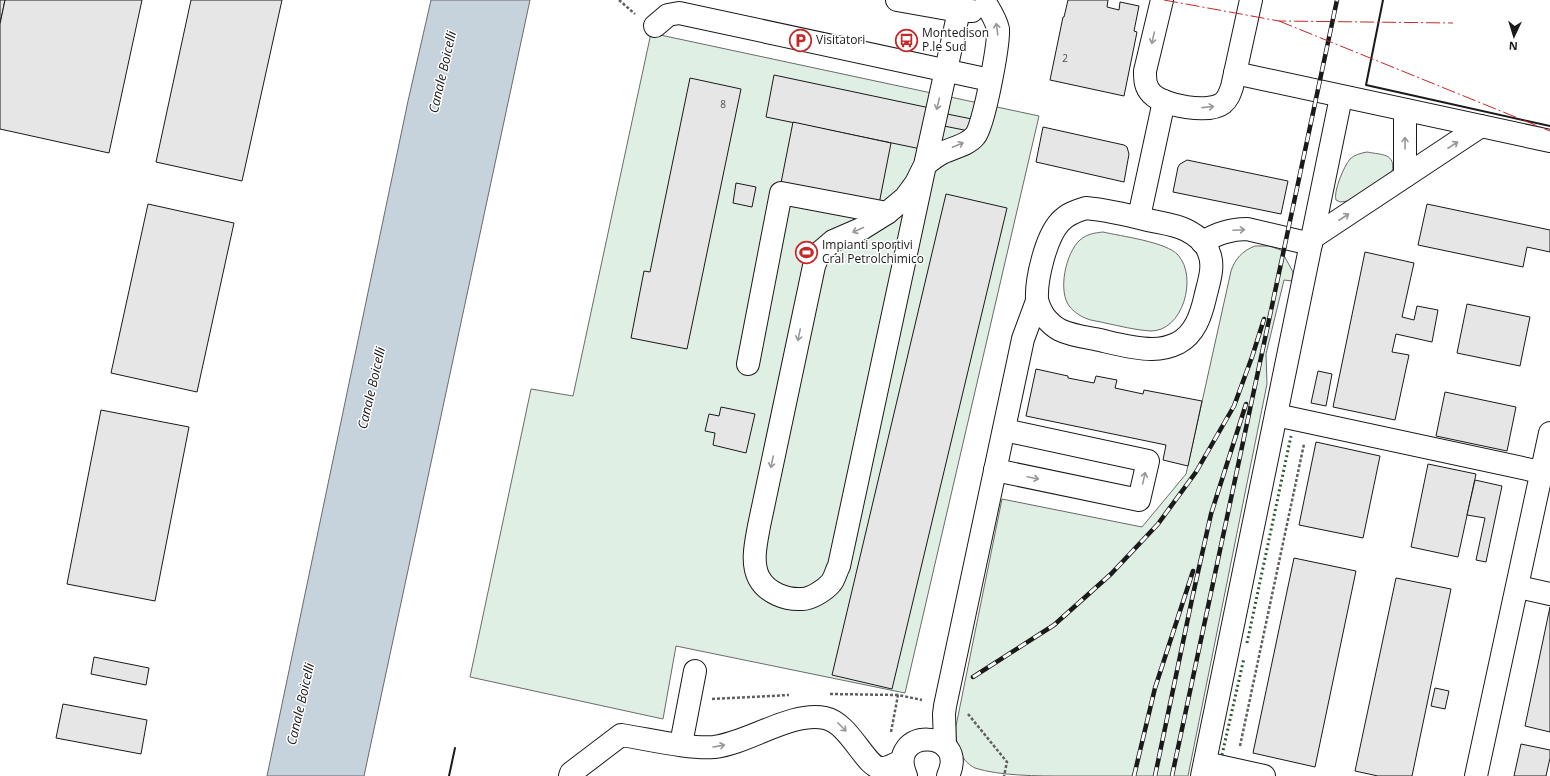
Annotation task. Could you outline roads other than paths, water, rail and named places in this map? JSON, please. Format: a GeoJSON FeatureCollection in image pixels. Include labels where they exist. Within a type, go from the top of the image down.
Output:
{"type":"FeatureCollection","features":[{"type":"Feature","properties":{"kind":"street"},"geometry":{"type":"LineString","coordinates":[[897,0],[959,11],[977,10],[989,2],[998,29],[997,43],[983,112],[978,132],[974,137],[941,154],[925,165],[916,183],[905,198],[887,213],[863,228],[833,241],[819,253],[814,266],[756,545],[755,565],[760,579],[770,591],[788,598],[803,599],[818,593],[831,582],[839,566],[925,165],[959,11]]}},
{"type":"Feature","properties":{"kind":"street"},"geometry":{"type":"LineString","coordinates":[[1162,0],[1145,71],[1147,88],[1152,94],[1164,101],[1194,108],[1214,107],[1223,103],[1228,97],[1232,87],[1251,0]]}},
{"type":"Feature","properties":{"kind":"street"},"geometry":{"type":"LineString","coordinates":[[655,26],[668,15],[679,13],[990,80]]}},
{"type":"Feature","properties":{"kind":"street"},"geometry":{"type":"LineString","coordinates":[[1235,73],[1550,141]]}},
{"type":"Feature","properties":{"kind":"street"},"geometry":{"type":"LineString","coordinates":[[1264,776],[1235,770],[1203,770],[1341,97]]}},
{"type":"Feature","properties":{"kind":"street"},"geometry":{"type":"LineString","coordinates":[[1139,217],[1164,101]]}},
{"type":"Feature","properties":{"kind":"street"},"geometry":{"type":"LineString","coordinates":[[1405,110],[1405,176]]}},
{"type":"Feature","properties":{"kind":"street"},"geometry":{"type":"LineString","coordinates":[[1202,242],[1217,234],[1237,229],[1247,229],[1311,241],[1405,176],[1482,126]]}},
{"type":"Feature","properties":{"kind":"street"},"geometry":{"type":"LineString","coordinates":[[748,364],[781,193],[887,213]]}},
{"type":"Feature","properties":{"kind":"street"},"geometry":{"type":"LineString","coordinates":[[936,743],[944,714],[1023,339],[1037,301],[1038,287],[1046,246],[1052,233],[1060,221],[1074,211],[1086,208],[1102,209],[1177,226],[1197,236],[1210,254],[1210,276],[1202,312],[1189,335],[1168,347],[1152,349],[1139,348],[1060,330],[1045,317],[1040,310],[1037,301]]}},
{"type":"Feature","properties":{"kind":"street"},"geometry":{"type":"LineString","coordinates":[[1276,415],[1546,473]]}},
{"type":"Feature","properties":{"kind":"street"},"geometry":{"type":"LineString","coordinates":[[995,470],[1139,500],[1148,461],[1004,430]]}},
{"type":"Feature","properties":{"kind":"street"},"geometry":{"type":"LineString","coordinates":[[1476,776],[1518,587],[1546,473],[1550,433]]}},
{"type":"Feature","properties":{"kind":"street"},"geometry":{"type":"LineString","coordinates":[[1518,587],[1550,594]]}},
{"type":"Feature","properties":{"kind":"street"},"geometry":{"type":"LineString","coordinates":[[680,744],[695,671]]}},
{"type":"Feature","properties":{"kind":"street"},"geometry":{"type":"LineString","coordinates":[[570,776],[571,773],[621,734],[695,747],[714,747],[732,743],[798,719],[817,717],[831,720],[843,727],[873,765],[902,770],[904,753],[909,746],[915,742],[936,743],[950,753],[955,774]]}},
{"type":"Feature","properties":{"kind":"water","name":"Canale Boicelli"},"geometry":{"type":"Polygon","coordinates":[[[431,0],[530,0],[364,776],[267,776],[408,101],[431,0]]]}},
{"type":"Feature","properties":{"kind":"railway"},"geometry":{"type":"LineString","coordinates":[[1172,776],[1337,0]]}},
{"type":"Feature","properties":{"kind":"railway"},"geometry":{"type":"LineString","coordinates":[[973,677],[1054,625],[1111,574],[1158,524],[1196,472],[1234,406],[1264,319]]}},
{"type":"Feature","properties":{"kind":"railway"},"geometry":{"type":"LineString","coordinates":[[1155,776],[1211,514],[1246,404]]}},
{"type":"Feature","properties":{"kind":"railway"},"geometry":{"type":"LineString","coordinates":[[1134,776],[1155,688],[1193,571]]}},
{"type":"Feature","properties":{"kind":"place","name":"Visitatori"},"geometry":{"type":"Point","coordinates":[801,40]}},
{"type":"Feature","properties":{"kind":"place","name":"Montedison P.le Sud"},"geometry":{"type":"Point","coordinates":[907,40]}},
{"type":"Feature","properties":{"kind":"place","name":"Impianti sportivi Cral Petrolchimico"},"geometry":{"type":"Point","coordinates":[806,252]}}]}
